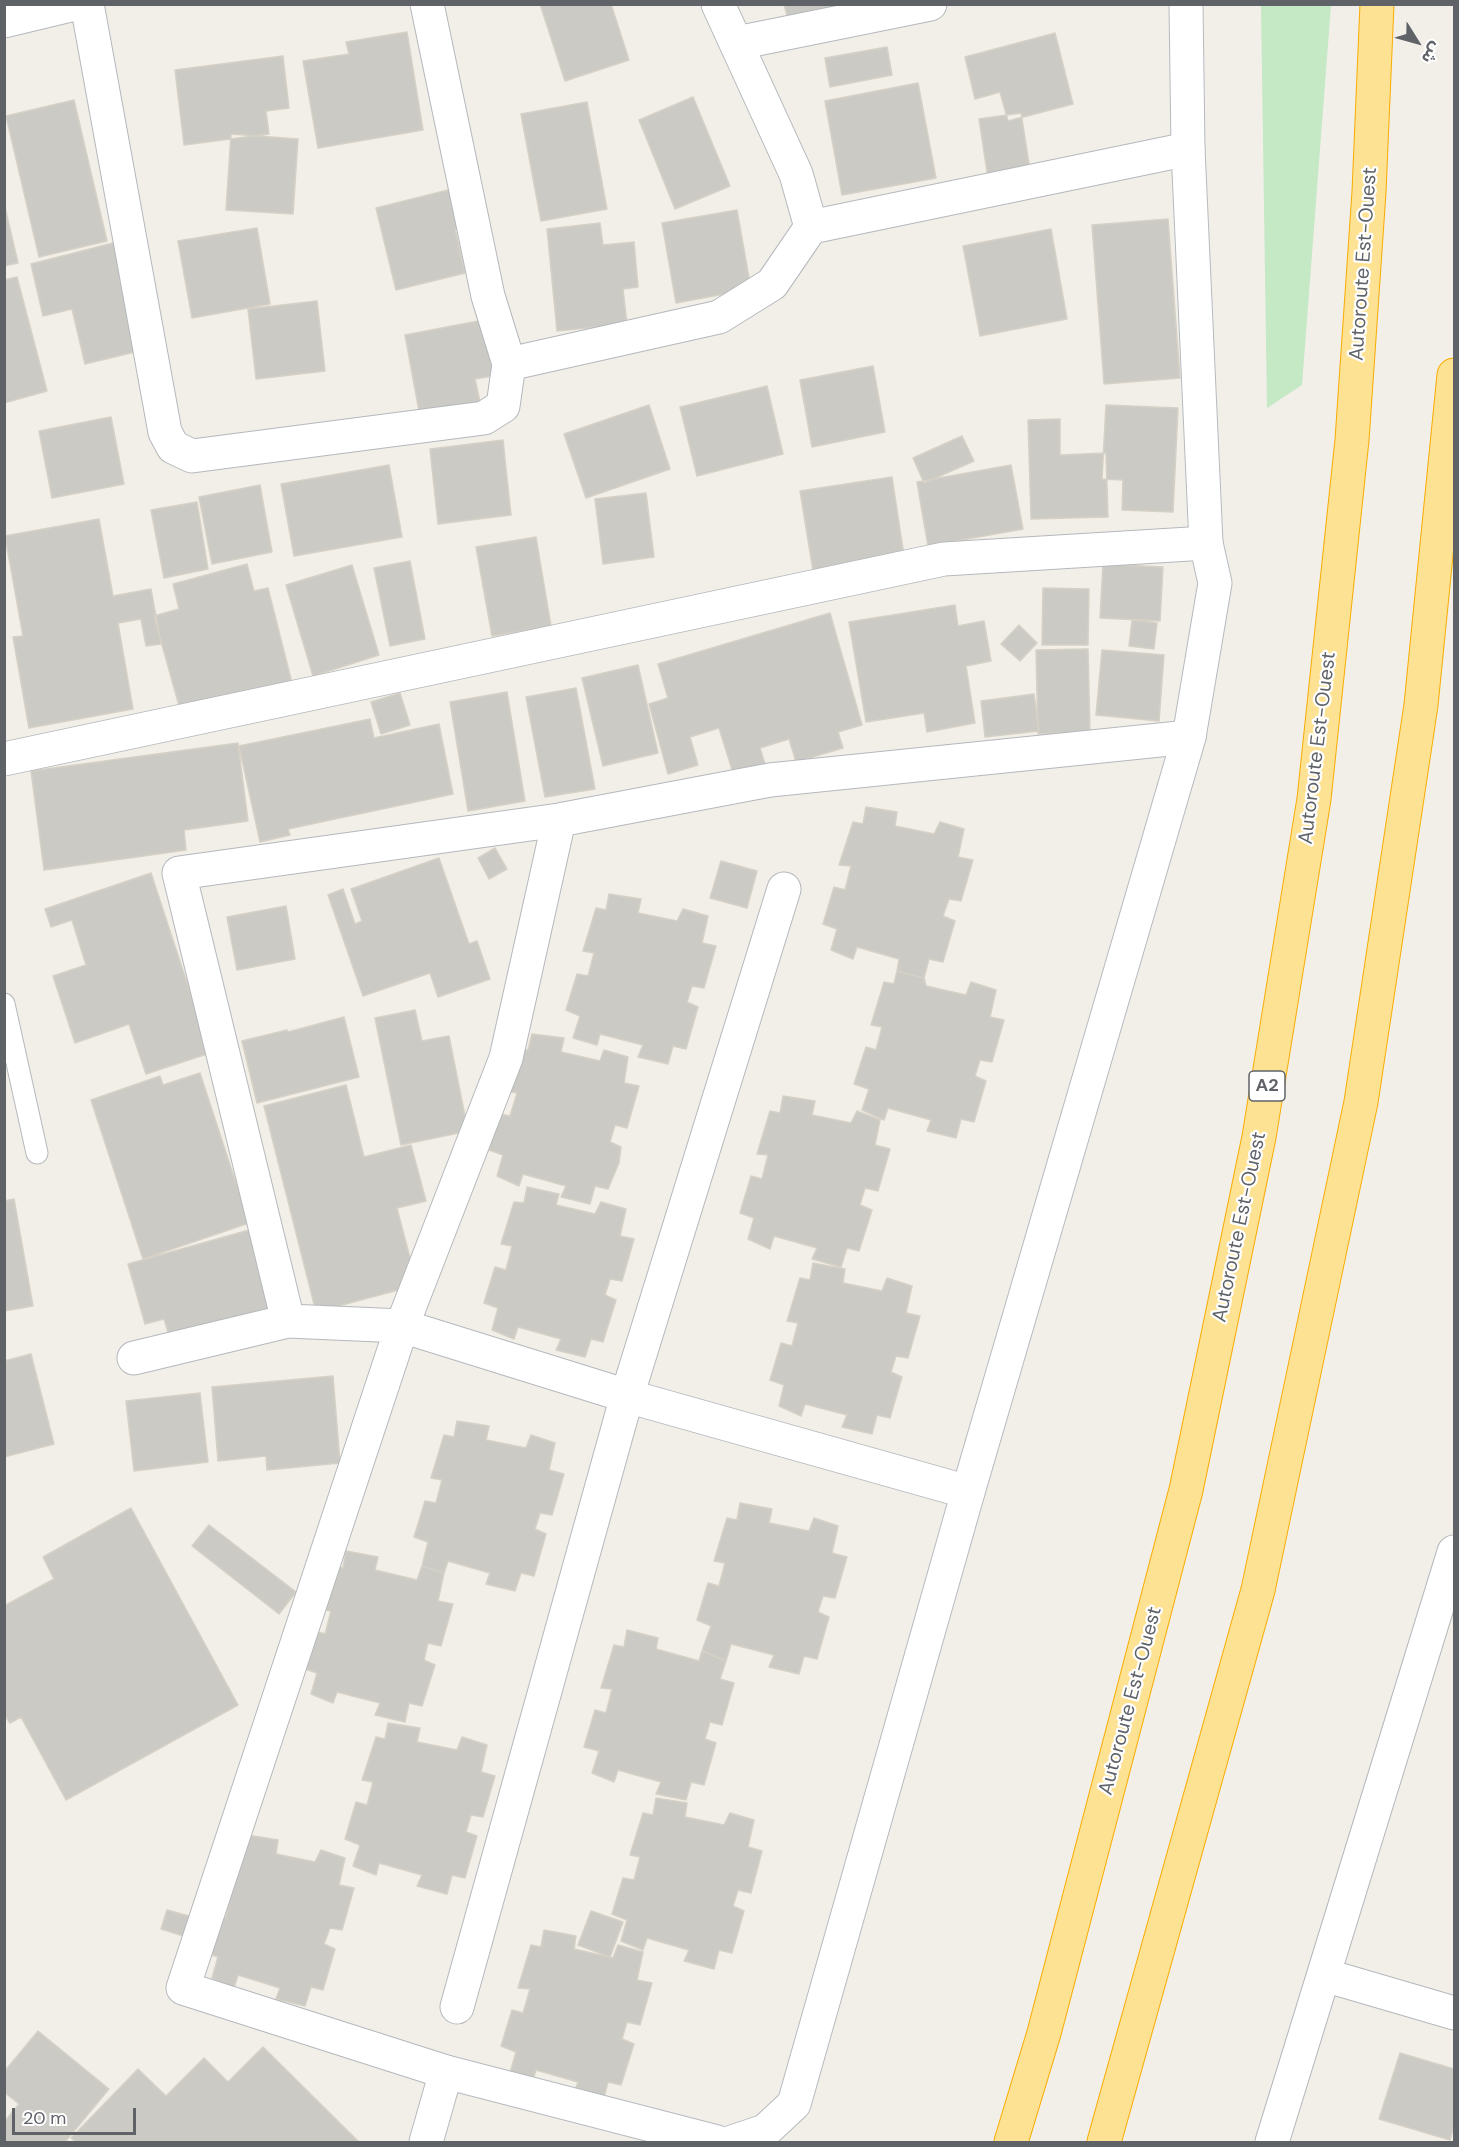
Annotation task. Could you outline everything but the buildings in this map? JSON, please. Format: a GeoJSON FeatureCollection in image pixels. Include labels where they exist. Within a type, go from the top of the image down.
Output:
{"type":"FeatureCollection","features":[{"type":"Feature","properties":{"kind":"highway","name":"Autoroute Est-Ouest"},"geometry":{"type":"LineString","coordinates":[[1011,2142],[1044,2033],[1186,1490],[1259,1137],[1314,799],[1352,440],[1369,192],[1377,4]]}},
{"type":"Feature","properties":{"kind":"highway"},"geometry":{"type":"LineString","coordinates":[[1104,2142],[1258,1590],[1361,1102],[1421,705],[1455,375]]}},
{"type":"Feature","properties":{"kind":"street"},"geometry":{"type":"LineString","coordinates":[[4,21],[73,5],[165,432],[172,447],[192,456],[484,418],[503,406],[509,364],[488,296],[427,4]]}},
{"type":"Feature","properties":{"kind":"street"},"geometry":{"type":"LineString","coordinates":[[718,4],[796,174],[811,227]]}},
{"type":"Feature","properties":{"kind":"street"},"geometry":{"type":"LineString","coordinates":[[737,43],[930,4]]}},
{"type":"Feature","properties":{"kind":"street"},"geometry":{"type":"LineString","coordinates":[[732,2142],[765,2131],[794,2104],[968,1492],[1189,737],[1215,583],[1206,543],[1188,149],[1186,4]]}},
{"type":"Feature","properties":{"kind":"street"},"geometry":{"type":"LineString","coordinates":[[509,364],[719,317],[772,284],[811,227],[1188,149]]}},
{"type":"Feature","properties":{"kind":"street"},"geometry":{"type":"LineString","coordinates":[[4,759],[944,559],[1206,543]]}},
{"type":"Feature","properties":{"kind":"street"},"geometry":{"type":"LineString","coordinates":[[288,1321],[179,873],[559,820],[770,780],[1189,737]]}},
{"type":"Feature","properties":{"kind":"street"},"geometry":{"type":"LineString","coordinates":[[559,820],[506,1058],[402,1326],[183,1988],[446,2072],[717,2142]]}},
{"type":"Feature","properties":{"kind":"street"},"geometry":{"type":"LineString","coordinates":[[457,2007],[627,1396],[784,889]]}},
{"type":"Feature","properties":{"kind":"street"},"geometry":{"type":"LineString","coordinates":[[134,1358],[288,1321],[402,1326],[627,1396],[968,1492]]}},
{"type":"Feature","properties":{"kind":"street"},"geometry":{"type":"LineString","coordinates":[[1272,2142],[1455,1552]]}},
{"type":"Feature","properties":{"kind":"street"},"geometry":{"type":"LineString","coordinates":[[1324,1975],[1455,2013]]}},
{"type":"Feature","properties":{"kind":"street"},"geometry":{"type":"LineString","coordinates":[[426,2142],[446,2072]]}},
{"type":"Feature","properties":{"kind":"lane"},"geometry":{"type":"LineString","coordinates":[[4,1004],[9,1043],[37,1153]]}},
{"type":"Feature","properties":{"kind":"green space"},"geometry":{"type":"Polygon","coordinates":[[[1261,5],[1331,5],[1302,385],[1267,408],[1261,5]]]}}]}
